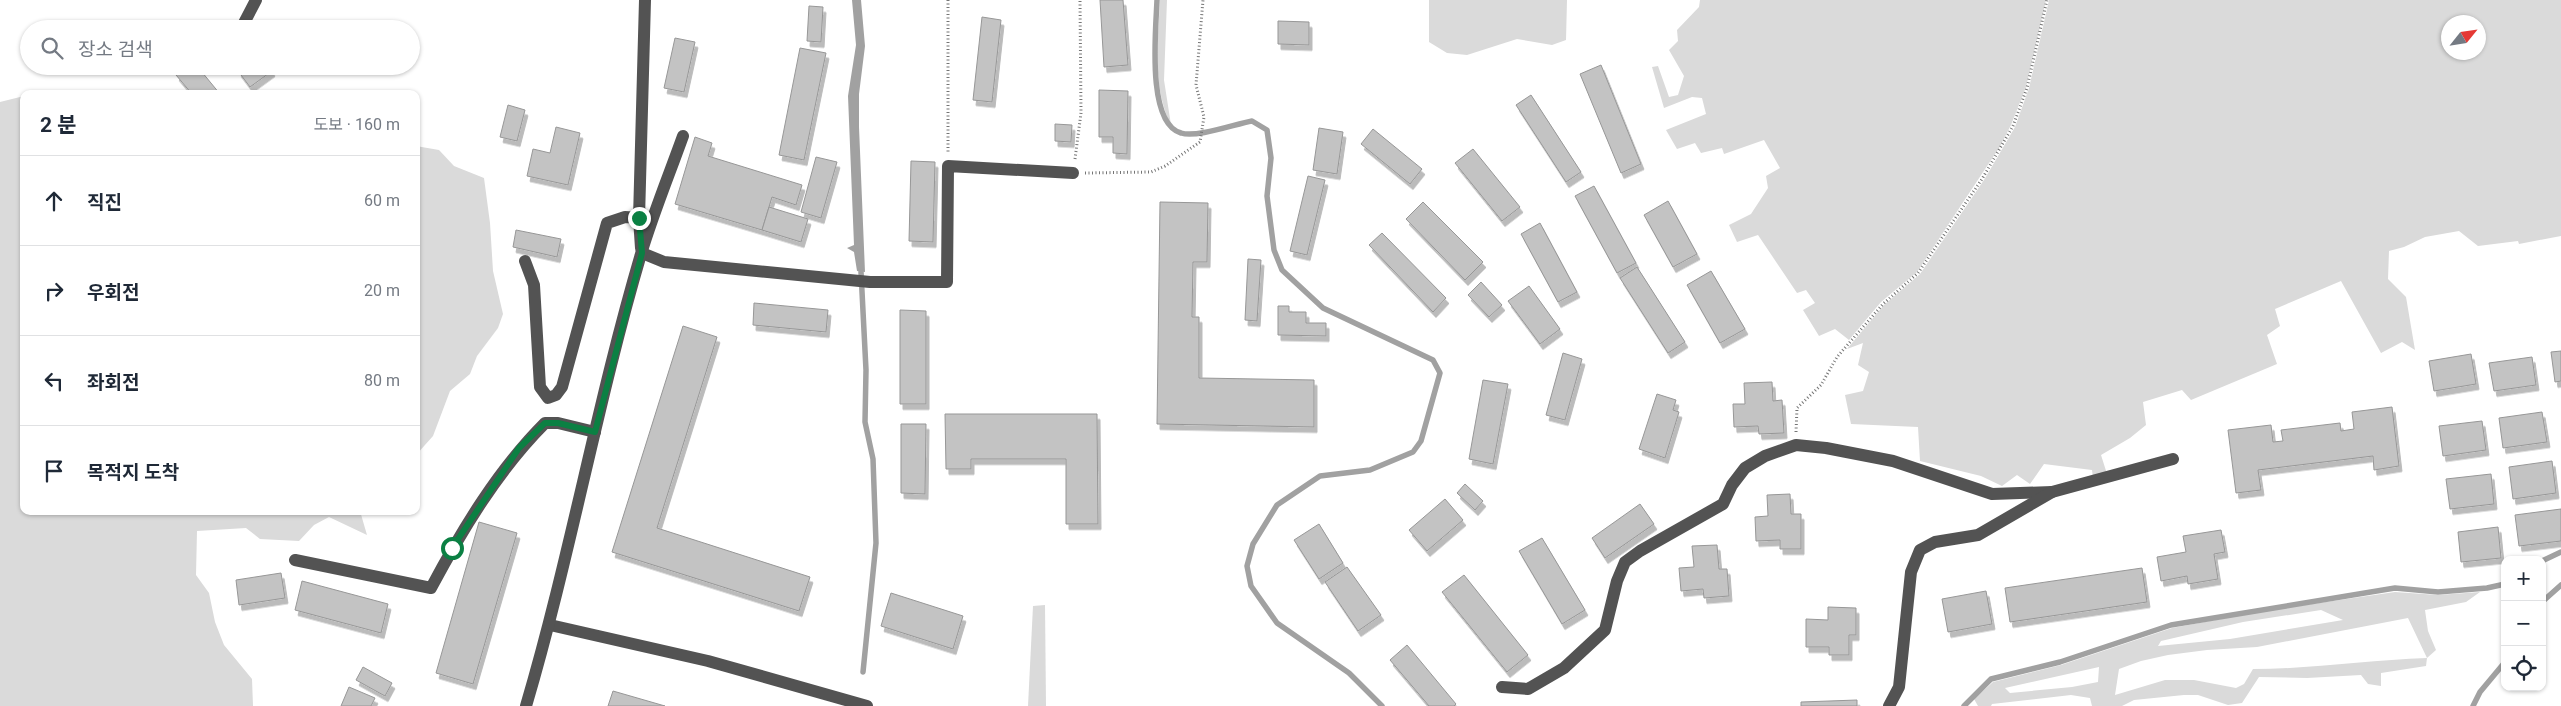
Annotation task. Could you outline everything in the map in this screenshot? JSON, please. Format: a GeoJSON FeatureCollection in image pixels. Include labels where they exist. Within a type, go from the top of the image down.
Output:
{"type":"FeatureCollection","features":[{"type":"Feature","properties":{"kind":"street"},"geometry":{"type":"LineString","coordinates":[[246,20],[256,0]]}},
{"type":"Feature","properties":{"kind":"street"},"geometry":{"type":"LineString","coordinates":[[642,253],[639,218],[645,0]]}},
{"type":"Feature","properties":{"kind":"street"},"geometry":{"type":"LineString","coordinates":[[526,706],[550,626],[595,432],[642,253],[683,136]]}},
{"type":"Feature","properties":{"kind":"street"},"geometry":{"type":"LineString","coordinates":[[642,253],[664,262],[870,282],[947,282],[948,166],[1073,173]]}},
{"type":"Feature","properties":{"kind":"street"},"geometry":{"type":"LineString","coordinates":[[525,260],[534,285],[540,387],[548,398],[556,395],[562,387],[607,223],[625,217],[639,218]]}},
{"type":"Feature","properties":{"kind":"street"},"geometry":{"type":"LineString","coordinates":[[295,560],[430,588],[452,548],[519,448],[545,423],[558,423],[595,432]]}},
{"type":"Feature","properties":{"kind":"street"},"geometry":{"type":"LineString","coordinates":[[1502,687],[1528,689],[1564,668],[1605,630],[1617,581],[1625,562],[1640,551],[1723,504],[1732,485],[1745,468],[1765,456],[1796,446],[1826,448],[1894,461],[1992,494],[2052,492],[2173,458]]}},
{"type":"Feature","properties":{"kind":"street"},"geometry":{"type":"LineString","coordinates":[[1889,706],[1899,686],[1911,572],[1920,550],[1935,542],[1978,535],[2052,492]]}},
{"type":"Feature","properties":{"kind":"street"},"geometry":{"type":"LineString","coordinates":[[550,626],[708,661],[867,706]]}},
{"type":"Feature","properties":{"kind":"path"},"geometry":{"type":"LineString","coordinates":[[948,0],[948,166]]}},
{"type":"Feature","properties":{"kind":"path"},"geometry":{"type":"LineString","coordinates":[[1080,0],[1081,113],[1073,173],[1151,172],[1165,166],[1200,142],[1204,117],[1196,85],[1203,0]]}},
{"type":"Feature","properties":{"kind":"path"},"geometry":{"type":"LineString","coordinates":[[1796,446],[1797,408],[1821,385],[1837,357],[1883,304],[1918,273],[1982,179],[2013,126],[2027,88],[2047,0]]}},
{"type":"Feature","properties":{"kind":"shaded area"},"geometry":{"type":"Polygon","coordinates":[[[852,0],[861,0],[865,46],[859,94],[859,127],[865,272],[857,271],[854,252],[847,248],[854,245],[848,96],[856,45],[852,0]]]}},
{"type":"Feature","properties":{"kind":"shaded area"},"geometry":{"type":"Polygon","coordinates":[[[1160,0],[1167,0],[1164,80],[1171,125],[1161,95],[1159,80],[1160,0]]]}},
{"type":"Feature","properties":{"kind":"shaded area"},"geometry":{"type":"Polygon","coordinates":[[[1429,0],[1567,0],[1566,40],[1552,45],[1517,39],[1467,55],[1447,53],[1429,42],[1429,0]]]}},
{"type":"Feature","properties":{"kind":"shaded area"},"geometry":{"type":"Polygon","coordinates":[[[1700,0],[2046,0],[2026,87],[2011,125],[1999,148],[1917,272],[1881,302],[1849,340],[1835,329],[1819,336],[1803,310],[1815,303],[1806,290],[1797,293],[1758,235],[1737,242],[1729,225],[1751,214],[1768,188],[1766,176],[1780,168],[1764,140],[1724,154],[1722,148],[1701,153],[1695,143],[1677,149],[1666,130],[1706,114],[1702,98],[1692,97],[1664,108],[1652,67],[1658,66],[1669,97],[1678,95],[1684,76],[1669,50],[1678,41],[1677,30],[1699,7],[1700,0]]]}},
{"type":"Feature","properties":{"kind":"shaded area"},"geometry":{"type":"Polygon","coordinates":[[[2049,0],[2561,0],[2561,236],[2519,244],[2518,241],[2478,246],[2459,231],[2425,237],[2404,247],[2389,251],[2388,279],[2406,297],[2415,350],[2402,342],[2381,353],[2341,281],[2275,309],[2280,326],[2267,335],[2277,364],[2191,400],[2182,390],[2143,402],[2146,425],[2130,438],[2101,455],[2107,474],[2093,478],[2092,470],[2044,464],[2030,484],[2017,475],[2002,486],[1981,476],[1920,461],[1918,427],[1851,424],[1845,395],[1863,391],[1869,372],[1858,365],[1863,343],[1847,349],[1884,305],[1920,274],[1984,180],[2015,127],[2029,88],[2049,0]]]}},
{"type":"Feature","properties":{"kind":"shaded area"},"geometry":{"type":"Polygon","coordinates":[[[20,97],[20,515],[361,515],[367,535],[329,517],[314,525],[299,541],[260,539],[246,528],[197,531],[196,575],[209,593],[215,622],[224,645],[252,679],[253,706],[0,706],[0,102],[20,97]]]}},
{"type":"Feature","properties":{"kind":"shaded area"},"geometry":{"type":"Polygon","coordinates":[[[420,147],[439,150],[454,166],[484,178],[490,223],[493,271],[503,314],[498,328],[477,356],[470,374],[450,391],[433,436],[420,451],[420,147]]]}},
{"type":"Feature","properties":{"kind":"shaded area"},"geometry":{"type":"Polygon","coordinates":[[[2395,592],[2438,595],[2480,592],[2466,602],[2425,610],[2428,631],[2436,650],[2427,658],[2426,666],[2381,673],[2381,686],[2368,684],[2361,675],[2307,678],[2259,677],[2242,703],[2228,705],[2198,695],[2134,700],[2122,706],[2092,706],[2090,698],[2071,695],[1992,704],[1991,706],[1978,706],[1974,699],[1993,682],[2061,665],[2172,628],[2270,610],[2395,592]],[[2321,610],[2243,622],[2161,641],[2158,646],[2230,639],[2343,620],[2321,610]],[[2408,618],[2257,647],[2207,650],[2141,661],[2119,669],[2115,695],[2165,680],[2194,680],[2236,688],[2244,684],[2253,669],[2296,668],[2427,658],[2408,618]],[[2099,667],[2005,688],[2010,693],[2072,687],[2098,682],[2099,667]]]}},
{"type":"Feature","properties":{"kind":"shaded area"},"geometry":{"type":"Polygon","coordinates":[[[1045,605],[1046,706],[1028,706],[1033,606],[1045,605]]]}},
{"type":"Feature","properties":{"kind":"building"},"geometry":{"type":"Polygon","coordinates":[[[1100,0],[1123,0],[1128,65],[1104,67],[1100,0]]]}},
{"type":"Feature","properties":{"kind":"building"},"geometry":{"type":"Polygon","coordinates":[[[809,6],[823,7],[821,42],[807,41],[809,6]]]}},
{"type":"Feature","properties":{"kind":"building"},"geometry":{"type":"Polygon","coordinates":[[[982,17],[1001,20],[992,102],[973,100],[982,17]]]}},
{"type":"Feature","properties":{"kind":"building"},"geometry":{"type":"Polygon","coordinates":[[[1278,21],[1309,22],[1309,45],[1278,44],[1278,21]]]}},
{"type":"Feature","properties":{"kind":"building"},"geometry":{"type":"Polygon","coordinates":[[[675,38],[695,42],[684,92],[664,88],[675,38]]]}},
{"type":"Feature","properties":{"kind":"building"},"geometry":{"type":"Polygon","coordinates":[[[800,48],[826,53],[804,160],[779,155],[800,48]]]}},
{"type":"Feature","properties":{"kind":"building"},"geometry":{"type":"Polygon","coordinates":[[[1601,65],[1641,164],[1621,173],[1580,74],[1601,65]]]}},
{"type":"Feature","properties":{"kind":"building"},"geometry":{"type":"Polygon","coordinates":[[[176,75],[204,75],[217,90],[189,90],[176,75]]]}},
{"type":"Feature","properties":{"kind":"building"},"geometry":{"type":"Polygon","coordinates":[[[241,75],[266,75],[250,87],[241,75]]]}},
{"type":"Feature","properties":{"kind":"building"},"geometry":{"type":"Polygon","coordinates":[[[1099,90],[1128,91],[1127,154],[1113,153],[1113,137],[1099,137],[1099,90]]]}},
{"type":"Feature","properties":{"kind":"building"},"geometry":{"type":"Polygon","coordinates":[[[1531,95],[1581,172],[1566,182],[1516,105],[1531,95]]]}},
{"type":"Feature","properties":{"kind":"building"},"geometry":{"type":"Polygon","coordinates":[[[508,105],[525,110],[517,141],[500,137],[508,105]]]}},
{"type":"Feature","properties":{"kind":"building"},"geometry":{"type":"Polygon","coordinates":[[[1055,124],[1072,125],[1071,142],[1055,141],[1055,124]]]}},
{"type":"Feature","properties":{"kind":"building"},"geometry":{"type":"Polygon","coordinates":[[[556,127],[580,133],[568,185],[527,176],[533,149],[550,153],[556,127]]]}},
{"type":"Feature","properties":{"kind":"building"},"geometry":{"type":"Polygon","coordinates":[[[1319,128],[1343,132],[1337,174],[1313,170],[1319,128]]]}},
{"type":"Feature","properties":{"kind":"building"},"geometry":{"type":"Polygon","coordinates":[[[1373,129],[1422,169],[1410,184],[1361,144],[1373,129]]]}},
{"type":"Feature","properties":{"kind":"building"},"geometry":{"type":"Polygon","coordinates":[[[695,137],[712,143],[708,156],[802,185],[796,205],[772,197],[762,230],[675,204],[695,137]]]}},
{"type":"Feature","properties":{"kind":"building"},"geometry":{"type":"Polygon","coordinates":[[[1473,149],[1520,207],[1502,221],[1455,163],[1473,149]]]}},
{"type":"Feature","properties":{"kind":"building"},"geometry":{"type":"Polygon","coordinates":[[[816,157],[837,162],[821,218],[801,212],[816,157]]]}},
{"type":"Feature","properties":{"kind":"building"},"geometry":{"type":"Polygon","coordinates":[[[911,161],[935,162],[933,242],[909,241],[911,161]]]}},
{"type":"Feature","properties":{"kind":"building"},"geometry":{"type":"Polygon","coordinates":[[[1308,176],[1325,180],[1307,255],[1290,251],[1308,176]]]}},
{"type":"Feature","properties":{"kind":"building"},"geometry":{"type":"Polygon","coordinates":[[[1594,186],[1636,263],[1617,273],[1575,196],[1594,186]]]}},
{"type":"Feature","properties":{"kind":"building"},"geometry":{"type":"Polygon","coordinates":[[[1668,201],[1697,254],[1673,267],[1644,215],[1668,201]]]}},
{"type":"Feature","properties":{"kind":"building"},"geometry":{"type":"Polygon","coordinates":[[[1160,202],[1208,203],[1207,262],[1193,262],[1192,317],[1199,317],[1199,378],[1314,380],[1314,427],[1157,424],[1160,202]]]}},
{"type":"Feature","properties":{"kind":"building"},"geometry":{"type":"Polygon","coordinates":[[[1423,202],[1483,262],[1465,280],[1406,219],[1423,202]]]}},
{"type":"Feature","properties":{"kind":"building"},"geometry":{"type":"Polygon","coordinates":[[[769,207],[808,219],[801,242],[762,230],[769,207]]]}},
{"type":"Feature","properties":{"kind":"building"},"geometry":{"type":"Polygon","coordinates":[[[1540,223],[1577,292],[1558,302],[1521,234],[1540,223]]]}},
{"type":"Feature","properties":{"kind":"building"},"geometry":{"type":"Polygon","coordinates":[[[516,230],[561,239],[557,257],[513,247],[516,230]]]}},
{"type":"Feature","properties":{"kind":"building"},"geometry":{"type":"Polygon","coordinates":[[[1382,233],[1446,298],[1433,312],[1369,245],[1382,233]]]}},
{"type":"Feature","properties":{"kind":"building"},"geometry":{"type":"Polygon","coordinates":[[[1248,259],[1261,260],[1257,321],[1245,320],[1248,259]]]}},
{"type":"Feature","properties":{"kind":"building"},"geometry":{"type":"Polygon","coordinates":[[[1637,267],[1685,342],[1668,353],[1620,278],[1637,267]]]}},
{"type":"Feature","properties":{"kind":"building"},"geometry":{"type":"Polygon","coordinates":[[[1711,271],[1745,329],[1720,343],[1687,285],[1711,271]]]}},
{"type":"Feature","properties":{"kind":"building"},"geometry":{"type":"Polygon","coordinates":[[[1481,282],[1502,305],[1489,317],[1468,295],[1481,282]]]}},
{"type":"Feature","properties":{"kind":"building"},"geometry":{"type":"Polygon","coordinates":[[[1529,286],[1560,329],[1540,344],[1508,301],[1529,286]]]}},
{"type":"Feature","properties":{"kind":"building"},"geometry":{"type":"Polygon","coordinates":[[[754,303],[828,310],[826,332],[753,325],[754,303]]]}},
{"type":"Feature","properties":{"kind":"building"},"geometry":{"type":"Polygon","coordinates":[[[1278,306],[1289,306],[1289,312],[1306,312],[1306,323],[1326,323],[1326,336],[1278,335],[1278,306]]]}},
{"type":"Feature","properties":{"kind":"building"},"geometry":{"type":"Polygon","coordinates":[[[900,310],[926,311],[926,404],[900,404],[900,310]]]}},
{"type":"Feature","properties":{"kind":"building"},"geometry":{"type":"Polygon","coordinates":[[[683,326],[717,337],[657,528],[810,577],[799,611],[612,552],[683,326]]]}},
{"type":"Feature","properties":{"kind":"building"},"geometry":{"type":"Polygon","coordinates":[[[2561,351],[2561,381],[2555,382],[2551,352],[2561,351]]]}},
{"type":"Feature","properties":{"kind":"building"},"geometry":{"type":"Polygon","coordinates":[[[1563,353],[1582,359],[1565,420],[1546,415],[1563,353]]]}},
{"type":"Feature","properties":{"kind":"building"},"geometry":{"type":"Polygon","coordinates":[[[2471,354],[2476,384],[2434,391],[2429,361],[2471,354]]]}},
{"type":"Feature","properties":{"kind":"building"},"geometry":{"type":"Polygon","coordinates":[[[2532,357],[2536,385],[2494,391],[2489,363],[2532,357]]]}},
{"type":"Feature","properties":{"kind":"building"},"geometry":{"type":"Polygon","coordinates":[[[1483,380],[1508,384],[1493,464],[1469,459],[1483,380]]]}},
{"type":"Feature","properties":{"kind":"building"},"geometry":{"type":"Polygon","coordinates":[[[1772,382],[1773,401],[1782,400],[1784,433],[1759,434],[1758,426],[1734,427],[1733,404],[1745,404],[1744,383],[1772,382]]]}},
{"type":"Feature","properties":{"kind":"building"},"geometry":{"type":"Polygon","coordinates":[[[1657,394],[1676,400],[1673,410],[1679,412],[1665,458],[1639,449],[1657,394]]]}},
{"type":"Feature","properties":{"kind":"building"},"geometry":{"type":"Polygon","coordinates":[[[2392,407],[2399,466],[2374,470],[2373,456],[2258,470],[2261,490],[2236,493],[2228,430],[2271,425],[2273,442],[2283,441],[2281,430],[2340,423],[2341,431],[2354,429],[2352,412],[2392,407]]]}},
{"type":"Feature","properties":{"kind":"building"},"geometry":{"type":"Polygon","coordinates":[[[2542,412],[2547,442],[2503,448],[2499,418],[2542,412]]]}},
{"type":"Feature","properties":{"kind":"building"},"geometry":{"type":"Polygon","coordinates":[[[945,414],[1097,414],[1098,524],[1066,524],[1066,459],[971,459],[971,469],[946,469],[945,414]]]}},
{"type":"Feature","properties":{"kind":"building"},"geometry":{"type":"Polygon","coordinates":[[[2482,421],[2486,450],[2443,456],[2439,426],[2482,421]]]}},
{"type":"Feature","properties":{"kind":"building"},"geometry":{"type":"Polygon","coordinates":[[[901,424],[926,424],[925,494],[901,493],[901,424]]]}},
{"type":"Feature","properties":{"kind":"building"},"geometry":{"type":"Polygon","coordinates":[[[2552,461],[2556,493],[2513,499],[2509,467],[2552,461]]]}},
{"type":"Feature","properties":{"kind":"building"},"geometry":{"type":"Polygon","coordinates":[[[2491,474],[2494,504],[2450,509],[2446,479],[2491,474]]]}},
{"type":"Feature","properties":{"kind":"building"},"geometry":{"type":"Polygon","coordinates":[[[1465,484],[1483,501],[1475,510],[1457,493],[1465,484]]]}},
{"type":"Feature","properties":{"kind":"building"},"geometry":{"type":"Polygon","coordinates":[[[1790,494],[1791,514],[1801,514],[1801,549],[1780,549],[1780,540],[1756,541],[1755,517],[1768,516],[1767,495],[1790,494]]]}},
{"type":"Feature","properties":{"kind":"building"},"geometry":{"type":"Polygon","coordinates":[[[1445,499],[1463,520],[1427,551],[1409,530],[1445,499]]]}},
{"type":"Feature","properties":{"kind":"building"},"geometry":{"type":"Polygon","coordinates":[[[1640,504],[1654,524],[1605,558],[1592,538],[1640,504]]]}},
{"type":"Feature","properties":{"kind":"building"},"geometry":{"type":"Polygon","coordinates":[[[2561,509],[2561,541],[2519,546],[2515,515],[2561,509]]]}},
{"type":"Feature","properties":{"kind":"building"},"geometry":{"type":"Polygon","coordinates":[[[479,522],[517,533],[473,684],[436,673],[479,522]]]}},
{"type":"Feature","properties":{"kind":"building"},"geometry":{"type":"Polygon","coordinates":[[[1319,524],[1343,563],[1319,579],[1294,540],[1319,524]]]}},
{"type":"Feature","properties":{"kind":"building"},"geometry":{"type":"Polygon","coordinates":[[[2498,527],[2501,558],[2461,562],[2458,532],[2498,527]]]}},
{"type":"Feature","properties":{"kind":"building"},"geometry":{"type":"Polygon","coordinates":[[[2221,530],[2225,552],[2214,554],[2218,579],[2188,584],[2187,576],[2161,581],[2157,557],[2186,552],[2183,536],[2221,530]]]}},
{"type":"Feature","properties":{"kind":"building"},"geometry":{"type":"Polygon","coordinates":[[[1542,538],[1585,610],[1562,624],[1519,551],[1542,538]]]}},
{"type":"Feature","properties":{"kind":"building"},"geometry":{"type":"Polygon","coordinates":[[[1717,545],[1719,569],[1727,569],[1729,596],[1704,598],[1703,589],[1681,591],[1679,568],[1694,567],[1692,546],[1717,545]]]}},
{"type":"Feature","properties":{"kind":"building"},"geometry":{"type":"Polygon","coordinates":[[[1347,567],[1381,615],[1358,631],[1325,582],[1347,567]]]}},
{"type":"Feature","properties":{"kind":"building"},"geometry":{"type":"Polygon","coordinates":[[[2142,568],[2147,602],[2010,622],[2005,588],[2142,568]]]}},
{"type":"Feature","properties":{"kind":"building"},"geometry":{"type":"Polygon","coordinates":[[[281,573],[285,598],[239,605],[236,580],[281,573]]]}},
{"type":"Feature","properties":{"kind":"building"},"geometry":{"type":"Polygon","coordinates":[[[1464,575],[1528,655],[1507,672],[1442,592],[1464,575]]]}},
{"type":"Feature","properties":{"kind":"building"},"geometry":{"type":"Polygon","coordinates":[[[302,581],[388,604],[381,633],[295,610],[302,581]]]}},
{"type":"Feature","properties":{"kind":"building"},"geometry":{"type":"Polygon","coordinates":[[[1986,591],[1992,624],[1948,632],[1942,599],[1986,591]]]}},
{"type":"Feature","properties":{"kind":"building"},"geometry":{"type":"Polygon","coordinates":[[[891,593],[963,616],[953,649],[881,626],[891,593]]]}},
{"type":"Feature","properties":{"kind":"building"},"geometry":{"type":"Polygon","coordinates":[[[1828,607],[1856,608],[1856,635],[1849,635],[1849,655],[1829,655],[1829,647],[1806,647],[1806,619],[1828,620],[1828,607]]]}},
{"type":"Feature","properties":{"kind":"building"},"geometry":{"type":"Polygon","coordinates":[[[1407,645],[1456,704],[1454,706],[1429,706],[1390,660],[1407,645]]]}},
{"type":"Feature","properties":{"kind":"building"},"geometry":{"type":"Polygon","coordinates":[[[363,667],[392,683],[385,696],[356,680],[363,667]]]}},
{"type":"Feature","properties":{"kind":"building"},"geometry":{"type":"Polygon","coordinates":[[[349,687],[375,698],[371,706],[341,706],[349,687]]]}},
{"type":"Feature","properties":{"kind":"building"},"geometry":{"type":"Polygon","coordinates":[[[613,691],[665,706],[608,706],[613,691]]]}},
{"type":"Feature","properties":{"kind":"building"},"geometry":{"type":"Polygon","coordinates":[[[1857,700],[1857,706],[1801,706],[1801,702],[1857,700]]]}},
{"type":"Feature","properties":{"kind":"waterway"},"geometry":{"type":"LineString","coordinates":[[1157,0],[1155,52],[1158,94],[1162,112],[1170,126],[1181,133],[1196,134],[1252,121],[1267,130],[1271,158],[1267,196],[1274,250],[1282,270],[1323,308],[1433,360],[1440,373],[1421,441],[1413,452],[1370,470],[1320,476],[1277,505],[1253,544],[1247,566],[1251,586],[1277,623],[1349,673],[1382,706]]}},
{"type":"Feature","properties":{"kind":"waterway"},"geometry":{"type":"LineString","coordinates":[[861,272],[866,370],[865,422],[873,459],[876,543],[863,672]]}},
{"type":"Feature","properties":{"kind":"waterway"},"geometry":{"type":"LineString","coordinates":[[2546,559],[2561,552]]}},
{"type":"Feature","properties":{"kind":"waterway"},"geometry":{"type":"LineString","coordinates":[[1964,706],[1991,679],[2060,662],[2171,625],[2395,588],[2438,592],[2487,588],[2501,585]]}},
{"type":"Feature","properties":{"kind":"waterway"},"geometry":{"type":"LineString","coordinates":[[2543,601],[2561,585]]}},
{"type":"Feature","properties":{"kind":"waterway"},"geometry":{"type":"LineString","coordinates":[[2473,706],[2480,692],[2501,667]]}},
{"type":"Feature","properties":{"kind":"route"},"geometry":{"type":"LineString","coordinates":[[452,548],[519,448],[545,423],[558,423],[595,432],[642,253],[639,218]]}}]}
